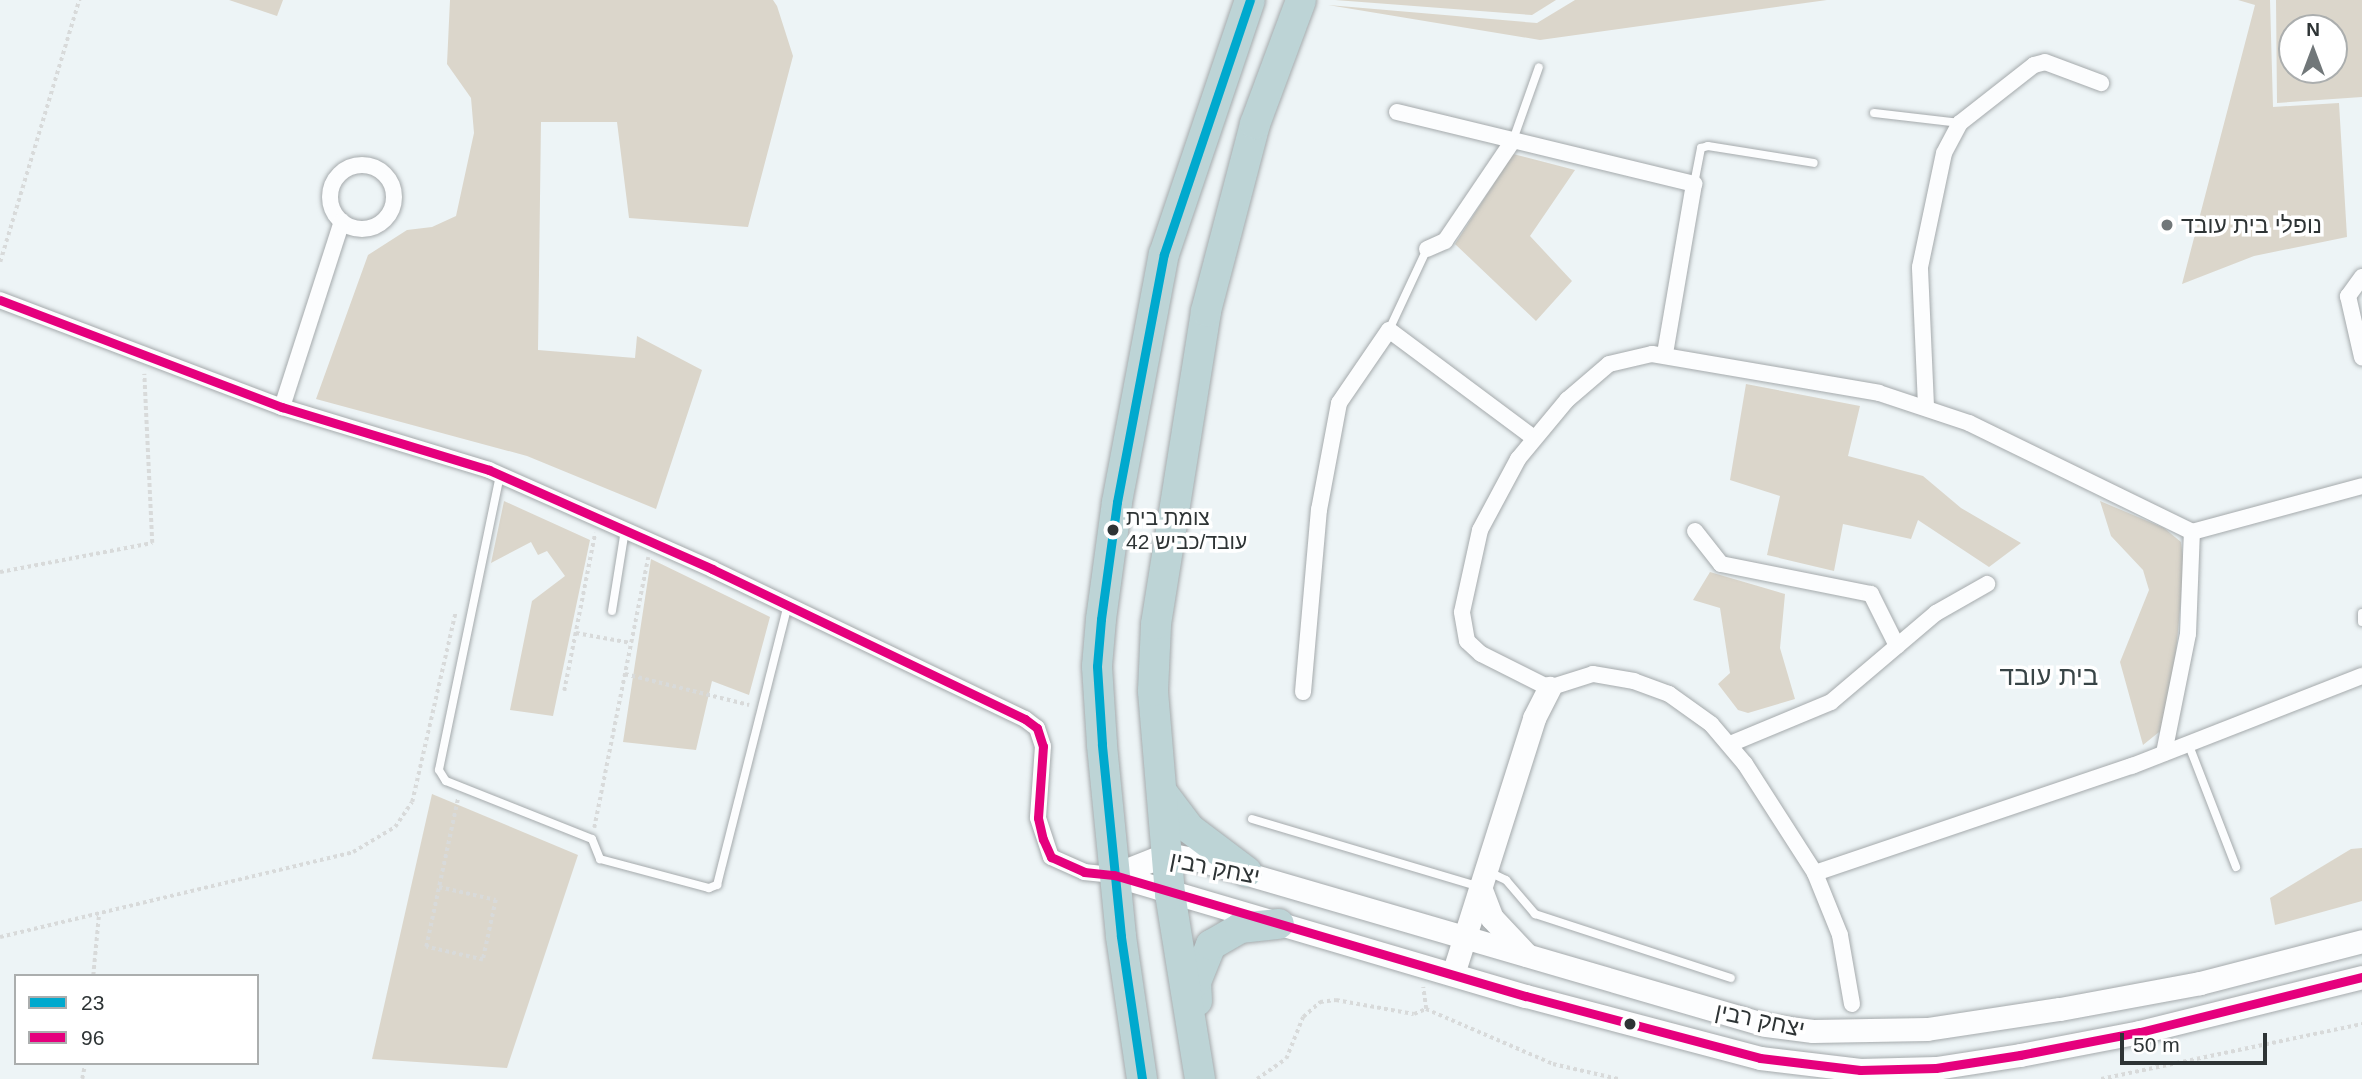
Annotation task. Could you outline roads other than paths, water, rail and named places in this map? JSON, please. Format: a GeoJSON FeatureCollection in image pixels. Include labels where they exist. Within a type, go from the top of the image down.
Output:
{"type":"FeatureCollection","features":[{"type":"Feature","properties":{"kind":"highway"},"geometry":{"type":"LineString","coordinates":[[1143,1079],[1114,875],[1097,666],[1117,502],[1164,254],[1250,0]]}},
{"type":"Feature","properties":{"kind":"highway"},"geometry":{"type":"LineString","coordinates":[[1199,1074],[1170,894],[1153,691],[1156,624],[1186,421],[1206,311],[1255,124],[1301,0]]}},
{"type":"Feature","properties":{"kind":"highway"},"geometry":{"type":"LineString","coordinates":[[1160,789],[1190,829],[1247,872]]}},
{"type":"Feature","properties":{"kind":"highway"},"geometry":{"type":"LineString","coordinates":[[1199,1074],[1196,982],[1202,960],[1211,945],[1240,928],[1279,924]]}},
{"type":"Feature","properties":{"kind":"main road"},"geometry":{"type":"LineString","coordinates":[[1452,974],[1537,709],[1549,688]]}},
{"type":"Feature","properties":{"kind":"main road","name":"יצחק רבין"},"geometry":{"type":"LineString","coordinates":[[1114,875],[1167,855],[1247,872],[1532,960],[1766,1025],[1813,1031],[1914,1029],[2060,1009],[2200,983],[2362,941]]}},
{"type":"Feature","properties":{"kind":"main road","name":"יצחק רבין"},"geometry":{"type":"LineString","coordinates":[[1114,875],[1170,894],[1452,974],[1760,1058],[1860,1070],[1936,1068],[2033,1052],[2140,1032],[2362,977]]}},
{"type":"Feature","properties":{"kind":"main road"},"geometry":{"type":"LineString","coordinates":[[1483,879],[1492,918],[1532,960]]}},
{"type":"Feature","properties":{"kind":"street"},"geometry":{"type":"LineString","coordinates":[[1926,406],[1920,267],[1944,153],[1960,123],[2034,65],[2045,62],[2101,83]]}},
{"type":"Feature","properties":{"kind":"street"},"geometry":{"type":"LineString","coordinates":[[1397,112],[1694,184],[1665,354]]}},
{"type":"Feature","properties":{"kind":"street"},"geometry":{"type":"LineString","coordinates":[[1427,249],[1445,241],[1512,142]]}},
{"type":"Feature","properties":{"kind":"street"},"geometry":{"type":"LineString","coordinates":[[282,407],[342,221],[330,199],[335,179],[362,165],[382,172],[394,200],[385,219],[366,229],[342,221]]}},
{"type":"Feature","properties":{"kind":"street"},"geometry":{"type":"LineString","coordinates":[[2362,277],[2348,296],[2362,357]]}},
{"type":"Feature","properties":{"kind":"street"},"geometry":{"type":"LineString","coordinates":[[0,300],[282,407],[500,475],[651,541],[1037,728],[1044,746],[1038,818],[1051,857],[1084,872],[1114,875]]}},
{"type":"Feature","properties":{"kind":"street"},"geometry":{"type":"LineString","coordinates":[[1303,692],[1319,510],[1339,403],[1389,330],[1534,438]]}},
{"type":"Feature","properties":{"kind":"street"},"geometry":{"type":"LineString","coordinates":[[1852,1004],[1840,935],[1815,873],[1730,744],[1684,703],[1634,681],[1592,674],[1549,688],[1475,650],[1462,622],[1465,583],[1480,530],[1504,481],[1534,438],[1601,369],[1626,357],[1665,354],[1879,393],[1926,406],[2192,532],[2362,486]]}},
{"type":"Feature","properties":{"kind":"street"},"geometry":{"type":"LineString","coordinates":[[1695,531],[1721,564],[1871,594],[1897,646]]}},
{"type":"Feature","properties":{"kind":"street"},"geometry":{"type":"LineString","coordinates":[[2165,753],[2188,634],[2192,532]]}},
{"type":"Feature","properties":{"kind":"street"},"geometry":{"type":"LineString","coordinates":[[1730,744],[1831,702],[1936,613],[1987,584]]}},
{"type":"Feature","properties":{"kind":"street"},"geometry":{"type":"LineString","coordinates":[[1815,873],[2165,753],[2362,676]]}},
{"type":"Feature","properties":{"kind":"lane"},"geometry":{"type":"LineString","coordinates":[[1512,142],[1539,67]]}},
{"type":"Feature","properties":{"kind":"lane"},"geometry":{"type":"LineString","coordinates":[[1874,113],[1960,123]]}},
{"type":"Feature","properties":{"kind":"lane"},"geometry":{"type":"LineString","coordinates":[[1694,184],[1701,148],[1708,146],[1814,163]]}},
{"type":"Feature","properties":{"kind":"lane"},"geometry":{"type":"LineString","coordinates":[[1389,330],[1427,249]]}},
{"type":"Feature","properties":{"kind":"lane"},"geometry":{"type":"LineString","coordinates":[[500,475],[439,770],[446,781],[592,839],[600,859],[709,888],[717,885],[788,606]]}},
{"type":"Feature","properties":{"kind":"lane"},"geometry":{"type":"LineString","coordinates":[[612,611],[625,530]]}},
{"type":"Feature","properties":{"kind":"lane"},"geometry":{"type":"LineString","coordinates":[[2362,613],[2362,622]]}},
{"type":"Feature","properties":{"kind":"lane"},"geometry":{"type":"LineString","coordinates":[[2188,743],[2236,867]]}},
{"type":"Feature","properties":{"kind":"lane"},"geometry":{"type":"LineString","coordinates":[[1252,818],[1483,879],[1506,880],[1535,914],[1731,978]]}},
{"type":"Feature","properties":{"kind":"place","name":"נופלי בית עובד"},"geometry":{"type":"Point","coordinates":[2167,225]}},
{"type":"Feature","properties":{"kind":"place","name":"צומת בית עובד/כביש 42"},"geometry":{"type":"Point","coordinates":[1113,530]}},
{"type":"Feature","properties":{"kind":"district","name":"בית עובד"},"geometry":{"type":"Point","coordinates":[2049,677]}}]}
